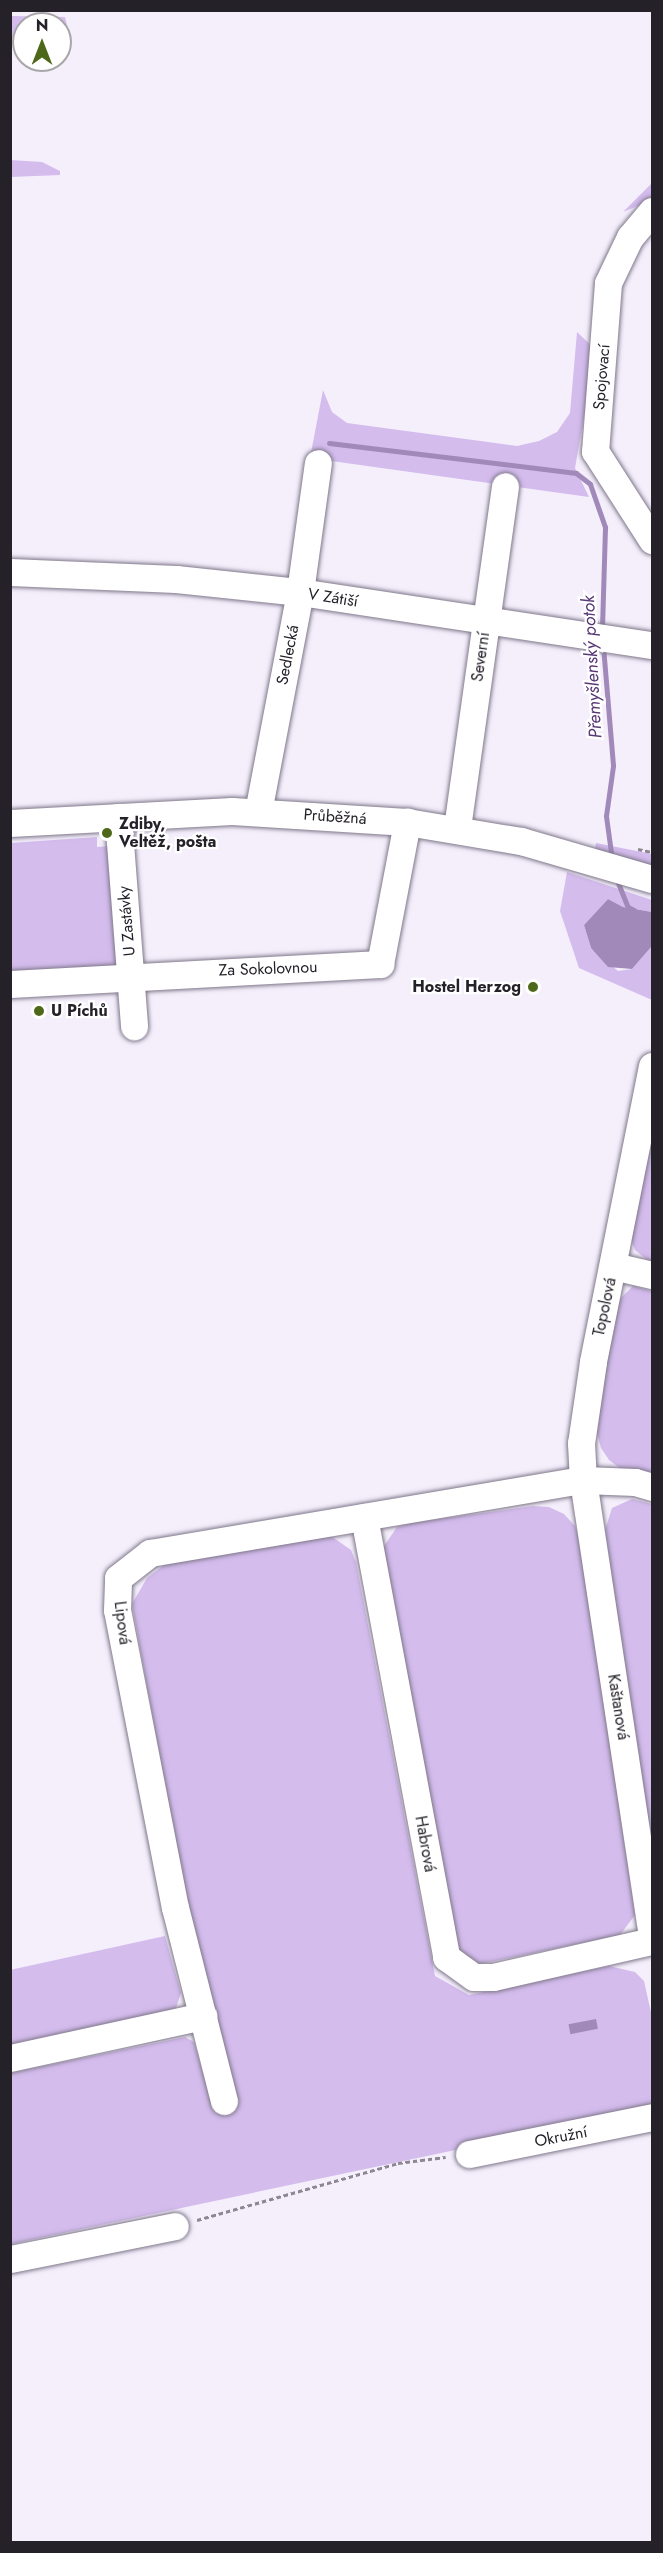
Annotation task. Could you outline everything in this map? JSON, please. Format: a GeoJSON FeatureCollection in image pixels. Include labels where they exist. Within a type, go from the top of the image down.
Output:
{"type":"FeatureCollection","features":[{"type":"Feature","properties":{"kind":"street","name":"Spojovací"},"geometry":{"type":"LineString","coordinates":[[652,211],[630,237],[608,283],[595,452],[652,540]]}},
{"type":"Feature","properties":{"kind":"street","name":"Sedlecká"},"geometry":{"type":"LineString","coordinates":[[258,812],[300,592],[318,463]]}},
{"type":"Feature","properties":{"kind":"street","name":"Severní"},"geometry":{"type":"LineString","coordinates":[[457,828],[505,486]]}},
{"type":"Feature","properties":{"kind":"street","name":"V Zátiší"},"geometry":{"type":"LineString","coordinates":[[10,572],[176,579],[300,592],[486,623],[652,645]]}},
{"type":"Feature","properties":{"kind":"street","name":"Průběžná"},"geometry":{"type":"LineString","coordinates":[[10,823],[258,812],[407,822],[457,828],[613,866],[652,879]]}},
{"type":"Feature","properties":{"kind":"street","name":"U Zastávky"},"geometry":{"type":"LineString","coordinates":[[118,817],[132,975],[134,1026]]}},
{"type":"Feature","properties":{"kind":"street","name":"Za Sokolovnou"},"geometry":{"type":"LineString","coordinates":[[10,984],[132,975],[380,964],[407,822]]}},
{"type":"Feature","properties":{"kind":"street","name":"Topolová"},"geometry":{"type":"LineString","coordinates":[[583,1480],[581,1443],[652,1066]]}},
{"type":"Feature","properties":{"kind":"street"},"geometry":{"type":"LineString","coordinates":[[613,1266],[652,1275]]}},
{"type":"Feature","properties":{"kind":"street"},"geometry":{"type":"LineString","coordinates":[[583,1480],[635,1482],[652,1487]]}},
{"type":"Feature","properties":{"kind":"street","name":"Lipová"},"geometry":{"type":"LineString","coordinates":[[224,2101],[175,1908],[117,1610],[118,1578],[150,1553],[583,1480]]}},
{"type":"Feature","properties":{"kind":"street","name":"Kaštanová"},"geometry":{"type":"LineString","coordinates":[[583,1480],[652,1934]]}},
{"type":"Feature","properties":{"kind":"street","name":"Habrová"},"geometry":{"type":"LineString","coordinates":[[364,1517],[446,1957],[474,1977],[493,1977],[652,1941]]}},
{"type":"Feature","properties":{"kind":"street"},"geometry":{"type":"LineString","coordinates":[[10,2058],[203,2016]]}},
{"type":"Feature","properties":{"kind":"street","name":"Okružní"},"geometry":{"type":"LineString","coordinates":[[469,2154],[652,2117]]}},
{"type":"Feature","properties":{"kind":"street"},"geometry":{"type":"LineString","coordinates":[[10,2259],[175,2226]]}},
{"type":"Feature","properties":{"kind":"path"},"geometry":{"type":"LineString","coordinates":[[175,2226],[398,2163],[469,2154]]}},
{"type":"Feature","properties":{"kind":"shaded area"},"geometry":{"type":"Polygon","coordinates":[[[10,160],[42,162],[60,171],[60,175],[11,177],[10,160]]]}},
{"type":"Feature","properties":{"kind":"shaded area"},"geometry":{"type":"Polygon","coordinates":[[[652,183],[652,200],[623,212],[652,183]]]}},
{"type":"Feature","properties":{"kind":"shaded area"},"geometry":{"type":"Polygon","coordinates":[[[577,332],[596,350],[575,468],[589,497],[310,458],[323,390],[332,412],[347,423],[517,446],[539,441],[557,432],[570,413],[577,332]]]}},
{"type":"Feature","properties":{"kind":"shaded area"},"geometry":{"type":"Polygon","coordinates":[[[97,837],[97,847],[110,846],[119,966],[11,974],[11,843],[97,837]]]}},
{"type":"Feature","properties":{"kind":"shaded area"},"geometry":{"type":"Polygon","coordinates":[[[596,843],[652,854],[652,867],[595,850],[596,843]]]}},
{"type":"Feature","properties":{"kind":"shaded area"},"geometry":{"type":"Polygon","coordinates":[[[567,872],[652,900],[652,912],[623,907],[608,899],[584,925],[591,948],[618,971],[632,969],[652,946],[652,1000],[579,968],[560,911],[567,872]]]}},
{"type":"Feature","properties":{"kind":"shaded area"},"geometry":{"type":"Polygon","coordinates":[[[608,899],[623,907],[652,912],[652,946],[632,969],[608,967],[591,948],[584,925],[608,899]]]}},
{"type":"Feature","properties":{"kind":"shaded area"},"geometry":{"type":"Polygon","coordinates":[[[652,1119],[652,1264],[635,1250],[630,1237],[652,1119]]]}},
{"type":"Feature","properties":{"kind":"shaded area"},"geometry":{"type":"Polygon","coordinates":[[[633,1286],[652,1291],[652,1478],[621,1469],[609,1460],[601,1448],[596,1429],[613,1315],[620,1299],[633,1286]]]}},
{"type":"Feature","properties":{"kind":"shaded area"},"geometry":{"type":"Polygon","coordinates":[[[632,1499],[652,1504],[652,1850],[605,1530],[612,1508],[632,1499]]]}},
{"type":"Feature","properties":{"kind":"shaded area"},"geometry":{"type":"Polygon","coordinates":[[[533,1506],[549,1507],[564,1514],[575,1526],[580,1541],[635,1915],[620,1935],[480,1964],[458,1950],[382,1549],[397,1527],[410,1523],[533,1506]]]}},
{"type":"Feature","properties":{"kind":"shaded area"},"geometry":{"type":"Polygon","coordinates":[[[331,1536],[351,1550],[356,1562],[435,1976],[469,1995],[609,1966],[635,1972],[644,1981],[652,2017],[652,2105],[640,2111],[11,2244],[10,2073],[185,2037],[194,2042],[212,2105],[238,2100],[192,1932],[132,1604],[147,1578],[164,1565],[331,1536]]]}},
{"type":"Feature","properties":{"kind":"shaded area"},"geometry":{"type":"Polygon","coordinates":[[[165,1936],[181,1993],[175,2011],[11,2047],[10,1970],[165,1936]]]}},
{"type":"Feature","properties":{"kind":"shaded area"},"geometry":{"type":"Polygon","coordinates":[[[596,2019],[598,2029],[570,2034],[569,2024],[596,2019]]]}},
{"type":"Feature","properties":{"kind":"waterway","name":"Přemyšlenský potok"},"geometry":{"type":"LineString","coordinates":[[329,443],[576,473],[590,484],[605,527],[602,630]]}},
{"type":"Feature","properties":{"kind":"waterway","name":"Přemyšlenský potok"},"geometry":{"type":"LineString","coordinates":[[603,646],[613,766],[606,816],[612,860]]}},
{"type":"Feature","properties":{"kind":"waterway","name":"Přemyšlenský potok"},"geometry":{"type":"LineString","coordinates":[[616,878],[628,907],[634,910]]}},
{"type":"Feature","properties":{"kind":"place","name":"Zdiby, Veltěž, pošta"},"geometry":{"type":"Point","coordinates":[107,833]}},
{"type":"Feature","properties":{"kind":"place","name":"Hostel Herzog"},"geometry":{"type":"Point","coordinates":[533,987]}},
{"type":"Feature","properties":{"kind":"place","name":"U Píchů"},"geometry":{"type":"Point","coordinates":[39,1011]}}]}
